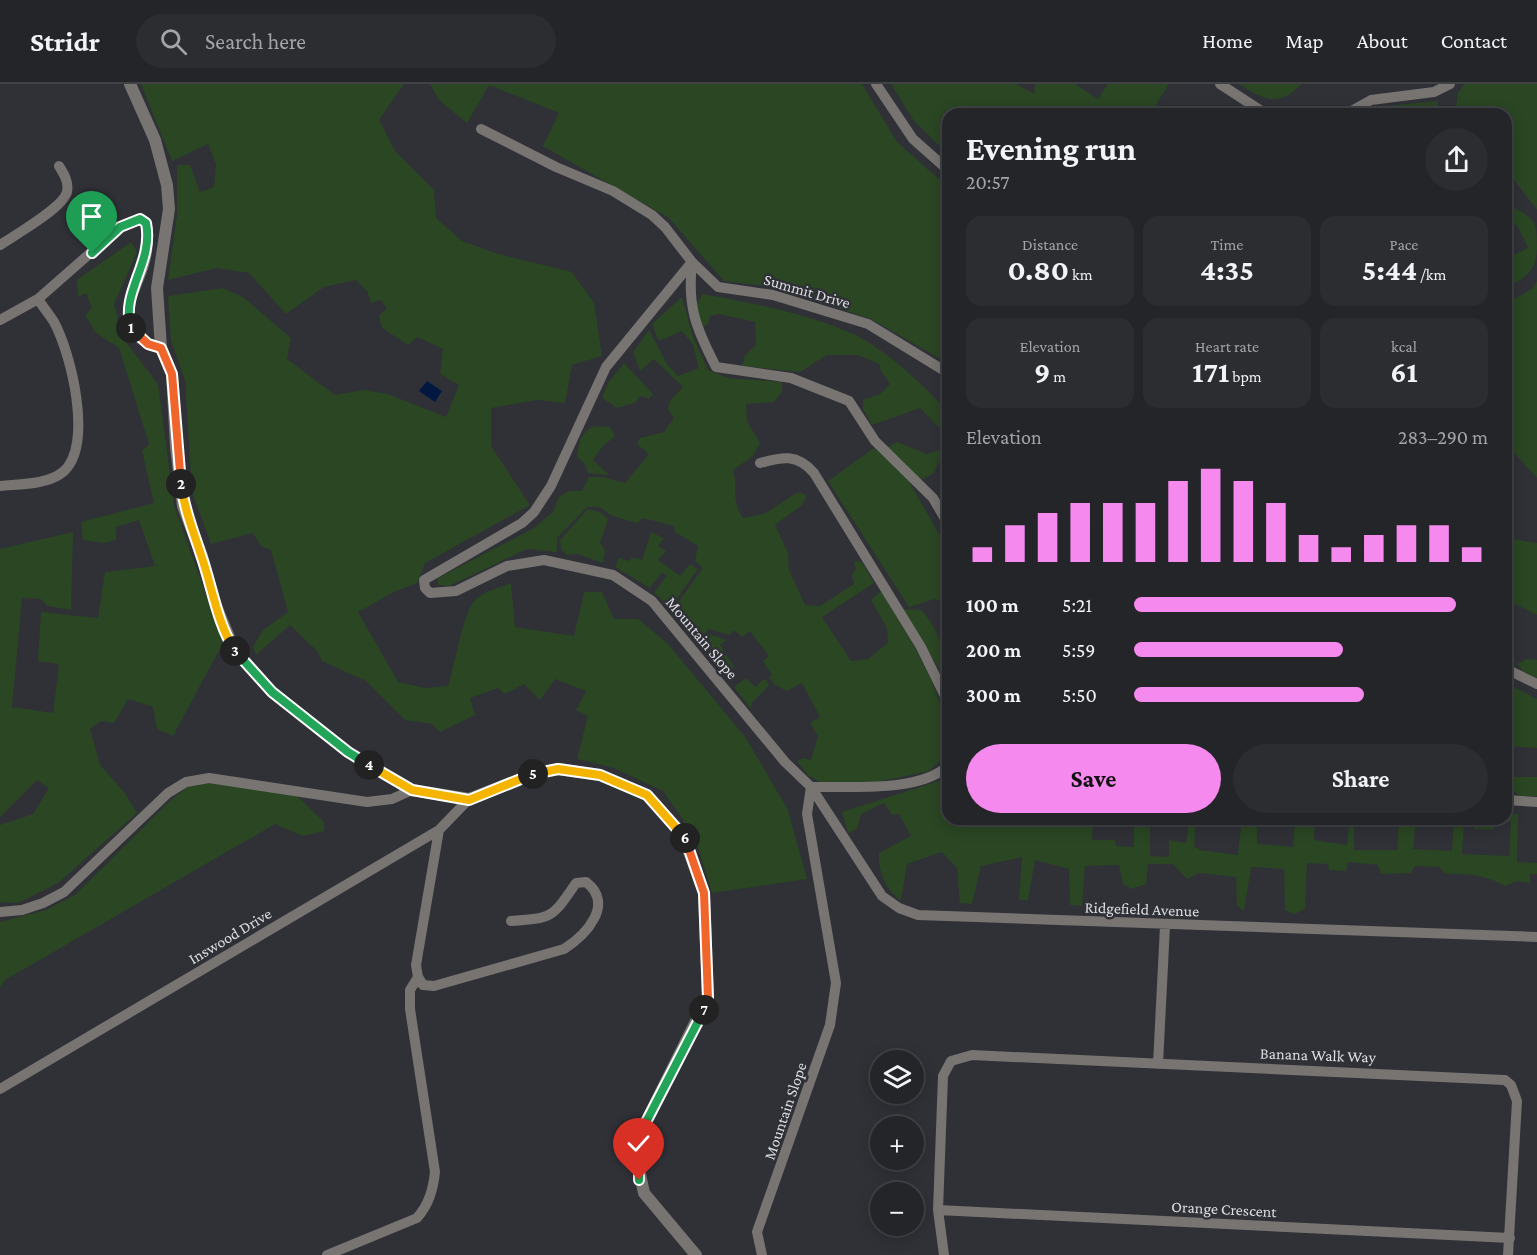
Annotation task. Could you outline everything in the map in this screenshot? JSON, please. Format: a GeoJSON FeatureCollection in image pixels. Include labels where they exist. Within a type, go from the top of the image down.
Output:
{"type":"FeatureCollection","features":[{"type":"Feature","properties":{"kind":"street"},"geometry":{"type":"LineString","coordinates":[[130,84],[155,140],[167,185],[169,209],[158,288],[161,348],[172,374],[176,447],[183,506],[202,556],[216,606],[234,649],[272,692],[348,752],[412,790],[469,800],[534,774],[558,769],[600,775],[647,795],[683,835],[704,893],[708,998],[645,1124],[637,1161],[644,1193],[696,1255]]}},
{"type":"Feature","properties":{"kind":"street"},"geometry":{"type":"LineString","coordinates":[[876,84],[913,139],[942,165]]}},
{"type":"Feature","properties":{"kind":"street"},"geometry":{"type":"LineString","coordinates":[[1220,84],[1257,108]]}},
{"type":"Feature","properties":{"kind":"street"},"geometry":{"type":"LineString","coordinates":[[1357,108],[1371,100],[1434,92],[1450,84]]}},
{"type":"Feature","properties":{"kind":"street","name":"Summit Drive"},"geometry":{"type":"LineString","coordinates":[[481,129],[556,167],[613,191],[652,215],[665,227],[692,262],[718,286],[773,295],[868,324],[942,369]]}},
{"type":"Feature","properties":{"kind":"street"},"geometry":{"type":"LineString","coordinates":[[0,245],[58,205],[67,193],[66,177],[59,166]]}},
{"type":"Feature","properties":{"kind":"street"},"geometry":{"type":"LineString","coordinates":[[0,320],[38,299],[120,227],[140,219],[146,223],[147,245],[144,265],[130,296],[127,316],[132,331],[139,338],[161,348]]}},
{"type":"Feature","properties":{"kind":"street"},"geometry":{"type":"LineString","coordinates":[[692,262],[688,294],[699,334],[716,367],[790,378],[849,401],[875,441],[933,498],[942,514]]}},
{"type":"Feature","properties":{"kind":"street","name":"Mountain Slope"},"geometry":{"type":"LineString","coordinates":[[692,262],[606,368],[551,486],[534,513],[481,548],[432,573],[424,580],[425,588],[430,593],[441,594],[456,591],[507,566],[544,560],[613,575],[652,601],[786,762],[811,787],[807,813],[836,983],[830,1025],[757,1232],[762,1255]]}},
{"type":"Feature","properties":{"kind":"street"},"geometry":{"type":"LineString","coordinates":[[0,486],[42,481],[62,473],[75,456],[77,403],[68,364],[54,323],[38,299]]}},
{"type":"Feature","properties":{"kind":"street"},"geometry":{"type":"LineString","coordinates":[[760,463],[784,457],[794,458],[806,464],[814,473],[921,647],[942,690]]}},
{"type":"Feature","properties":{"kind":"street"},"geometry":{"type":"LineString","coordinates":[[1512,672],[1537,684]]}},
{"type":"Feature","properties":{"kind":"street"},"geometry":{"type":"LineString","coordinates":[[811,787],[885,786],[935,777],[942,771]]}},
{"type":"Feature","properties":{"kind":"street"},"geometry":{"type":"LineString","coordinates":[[0,912],[22,910],[43,903],[64,891],[168,793],[186,782],[208,778],[367,802],[392,799],[412,790]]}},
{"type":"Feature","properties":{"kind":"street","name":"Ridgefield Avenue"},"geometry":{"type":"LineString","coordinates":[[811,787],[882,896],[899,908],[918,915],[1165,926],[1537,937]]}},
{"type":"Feature","properties":{"kind":"street","name":"Inswood Drive"},"geometry":{"type":"LineString","coordinates":[[0,1089],[439,830],[469,800]]}},
{"type":"Feature","properties":{"kind":"street"},"geometry":{"type":"LineString","coordinates":[[1512,800],[1537,802]]}},
{"type":"Feature","properties":{"kind":"street"},"geometry":{"type":"LineString","coordinates":[[439,830],[416,965],[418,977],[423,985],[434,986],[564,949],[578,940],[594,917],[600,902],[597,890],[586,882],[576,883],[558,909],[546,918],[511,921]]}},
{"type":"Feature","properties":{"kind":"street"},"geometry":{"type":"LineString","coordinates":[[1158,1064],[1165,926]]}},
{"type":"Feature","properties":{"kind":"street"},"geometry":{"type":"LineString","coordinates":[[327,1255],[417,1218],[425,1209],[433,1189],[435,1172],[410,1009],[410,990],[418,977]]}},
{"type":"Feature","properties":{"kind":"street","name":"Banana Walk Way"},"geometry":{"type":"LineString","coordinates":[[938,1210],[943,1076],[951,1061],[972,1055],[1504,1080],[1512,1085],[1517,1101],[1508,1255]]}},
{"type":"Feature","properties":{"kind":"street"},"geometry":{"type":"LineString","coordinates":[[938,1210],[944,1255]]}},
{"type":"Feature","properties":{"kind":"street","name":"Orange Crescent"},"geometry":{"type":"LineString","coordinates":[[938,1210],[1510,1238]]}},
{"type":"Feature","properties":{"kind":"green space"},"geometry":{"type":"Polygon","coordinates":[[[141,84],[404,84],[379,120],[395,151],[434,190],[436,218],[462,241],[498,254],[572,272],[594,303],[602,356],[572,365],[565,403],[537,400],[491,408],[491,446],[530,505],[425,563],[417,583],[394,592],[358,612],[398,682],[425,688],[448,686],[468,614],[472,604],[484,593],[511,583],[515,627],[574,636],[584,592],[602,592],[614,619],[638,619],[667,643],[746,738],[788,810],[807,879],[712,893],[695,837],[663,791],[614,768],[577,759],[588,716],[576,710],[586,691],[555,679],[540,700],[524,684],[505,694],[498,688],[470,698],[475,715],[440,732],[432,724],[405,720],[366,681],[322,661],[317,651],[290,625],[256,655],[253,647],[263,630],[288,612],[271,550],[261,546],[253,533],[211,544],[192,492],[185,380],[171,341],[168,296],[223,288],[243,297],[291,338],[287,359],[335,395],[363,390],[388,394],[446,417],[459,385],[440,374],[443,349],[417,337],[408,345],[382,328],[379,316],[387,308],[381,300],[371,303],[367,291],[356,280],[324,287],[286,314],[249,273],[217,268],[168,280],[177,215],[177,165],[190,165],[200,192],[214,187],[216,164],[208,144],[172,161],[141,84]]]}},
{"type":"Feature","properties":{"kind":"green space"},"geometry":{"type":"Polygon","coordinates":[[[430,84],[862,84],[897,142],[942,182],[942,360],[871,319],[774,287],[724,281],[669,218],[543,146],[559,113],[489,85],[467,123],[439,100],[430,84]]]}},
{"type":"Feature","properties":{"kind":"green space"},"geometry":{"type":"Polygon","coordinates":[[[891,84],[1016,84],[1034,94],[1035,84],[1075,84],[1098,99],[1108,84],[1169,84],[1154,108],[942,108],[942,148],[914,121],[891,84]]]}},
{"type":"Feature","properties":{"kind":"green space"},"geometry":{"type":"Polygon","coordinates":[[[1239,84],[1302,84],[1285,96],[1270,99],[1239,84]]]}},
{"type":"Feature","properties":{"kind":"green space"},"geometry":{"type":"Polygon","coordinates":[[[1465,84],[1537,84],[1537,210],[1512,177],[1512,108],[1456,108],[1458,93],[1465,84]]]}},
{"type":"Feature","properties":{"kind":"green space"},"geometry":{"type":"Polygon","coordinates":[[[1438,101],[1438,108],[1382,108],[1438,101]]]}},
{"type":"Feature","properties":{"kind":"green space"},"geometry":{"type":"Polygon","coordinates":[[[1515,208],[1534,222],[1537,254],[1530,272],[1512,285],[1512,256],[1528,248],[1518,227],[1512,222],[1512,211],[1515,208]]]}},
{"type":"Feature","properties":{"kind":"green space"},"geometry":{"type":"Polygon","coordinates":[[[131,242],[137,252],[114,304],[122,337],[158,384],[174,505],[223,643],[173,736],[157,729],[153,707],[128,699],[114,723],[101,721],[90,729],[100,765],[125,793],[137,813],[58,883],[18,903],[0,902],[0,825],[33,814],[49,788],[37,780],[0,817],[0,549],[73,532],[71,610],[47,606],[41,599],[22,598],[12,707],[53,713],[59,664],[38,661],[41,612],[98,618],[105,572],[155,566],[139,520],[116,527],[116,540],[103,543],[83,540],[81,522],[154,503],[142,451],[149,444],[119,348],[96,333],[85,315],[92,308],[86,293],[78,297],[77,280],[131,242]]]}},
{"type":"Feature","properties":{"kind":"green space"},"geometry":{"type":"Polygon","coordinates":[[[1537,281],[1537,478],[1512,451],[1512,300],[1533,288],[1537,281]]]}},
{"type":"Feature","properties":{"kind":"green space"},"geometry":{"type":"Polygon","coordinates":[[[702,294],[760,305],[798,314],[865,340],[903,368],[942,406],[942,431],[920,408],[872,425],[863,409],[863,400],[880,394],[890,384],[879,364],[858,355],[827,355],[800,372],[742,366],[745,355],[756,345],[755,322],[719,314],[710,316],[708,324],[702,328],[696,307],[702,294]]]}},
{"type":"Feature","properties":{"kind":"green space"},"geometry":{"type":"Polygon","coordinates":[[[682,297],[693,337],[708,370],[728,378],[782,382],[782,392],[774,402],[746,404],[747,421],[760,443],[753,456],[733,470],[739,511],[743,518],[764,514],[798,492],[807,495],[802,505],[775,525],[788,553],[789,570],[805,605],[820,606],[854,584],[852,575],[856,569],[854,561],[862,562],[874,583],[822,617],[851,661],[868,659],[888,643],[887,628],[871,600],[881,591],[926,669],[942,710],[942,759],[929,771],[877,782],[820,782],[809,776],[797,761],[803,758],[811,760],[818,736],[810,723],[820,717],[802,683],[787,691],[775,685],[769,678],[772,675],[763,661],[769,656],[750,631],[742,637],[735,630],[729,635],[709,629],[697,641],[674,608],[703,568],[695,561],[698,546],[675,532],[674,526],[643,518],[637,523],[612,516],[600,507],[587,507],[557,538],[557,552],[527,549],[449,586],[438,585],[438,578],[534,528],[553,512],[559,497],[569,491],[582,491],[589,477],[602,477],[625,483],[649,454],[637,444],[640,438],[664,432],[674,418],[668,409],[670,401],[683,387],[654,359],[640,371],[633,352],[649,330],[667,364],[678,376],[699,368],[693,345],[682,331],[659,341],[652,324],[682,297]]]}},
{"type":"Feature","properties":{"kind":"green space"},"geometry":{"type":"Polygon","coordinates":[[[624,363],[653,394],[649,399],[640,396],[635,403],[617,408],[602,398],[608,383],[624,363]]]}},
{"type":"Feature","properties":{"kind":"green space"},"geometry":{"type":"Polygon","coordinates":[[[594,426],[610,427],[615,436],[603,446],[593,460],[609,475],[588,473],[584,463],[577,457],[581,438],[594,426]]]}},
{"type":"Feature","properties":{"kind":"green space"},"geometry":{"type":"Polygon","coordinates":[[[897,442],[927,454],[942,449],[942,462],[938,463],[934,473],[921,480],[888,447],[897,442]]]}},
{"type":"Feature","properties":{"kind":"green space"},"geometry":{"type":"Polygon","coordinates":[[[874,448],[906,476],[942,539],[942,601],[935,599],[909,607],[828,481],[874,448]]]}},
{"type":"Feature","properties":{"kind":"green space"},"geometry":{"type":"Polygon","coordinates":[[[588,509],[600,512],[608,519],[600,543],[605,550],[603,563],[577,554],[567,555],[561,549],[560,540],[588,509]]]}},
{"type":"Feature","properties":{"kind":"green space"},"geometry":{"type":"Polygon","coordinates":[[[651,532],[664,538],[658,546],[666,551],[658,560],[680,576],[690,564],[698,569],[671,607],[654,593],[667,575],[661,573],[650,588],[615,567],[619,558],[629,561],[633,557],[642,560],[651,532]]]}},
{"type":"Feature","properties":{"kind":"green space"},"geometry":{"type":"Polygon","coordinates":[[[1512,539],[1537,543],[1537,615],[1512,602],[1512,539]]]}},
{"type":"Feature","properties":{"kind":"green space"},"geometry":{"type":"Polygon","coordinates":[[[903,609],[922,610],[932,624],[942,645],[942,678],[939,669],[903,609]]]}},
{"type":"Feature","properties":{"kind":"green space"},"geometry":{"type":"Polygon","coordinates":[[[709,634],[726,640],[720,645],[734,667],[725,676],[699,642],[709,634]]]}},
{"type":"Feature","properties":{"kind":"green space"},"geometry":{"type":"Polygon","coordinates":[[[1526,659],[1537,660],[1537,678],[1525,673],[1517,664],[1526,659]]]}},
{"type":"Feature","properties":{"kind":"green space"},"geometry":{"type":"Polygon","coordinates":[[[746,678],[755,687],[763,680],[766,680],[769,685],[751,704],[751,709],[734,687],[746,678]]]}},
{"type":"Feature","properties":{"kind":"green space"},"geometry":{"type":"Polygon","coordinates":[[[1512,686],[1537,699],[1537,748],[1512,746],[1512,686]]]}},
{"type":"Feature","properties":{"kind":"green space"},"geometry":{"type":"Polygon","coordinates":[[[1513,777],[1537,777],[1537,796],[1520,796],[1514,791],[1513,777]]]}},
{"type":"Feature","properties":{"kind":"green space"},"geometry":{"type":"Polygon","coordinates":[[[942,780],[942,825],[1093,825],[1092,840],[1115,840],[1116,846],[1134,847],[1134,825],[1150,825],[1150,856],[1169,857],[1169,840],[1186,843],[1189,825],[1196,825],[1194,846],[1200,850],[1238,855],[1241,825],[1257,825],[1257,844],[1293,847],[1295,825],[1315,825],[1314,840],[1347,845],[1349,825],[1354,825],[1354,850],[1397,850],[1399,825],[1415,825],[1413,849],[1452,851],[1454,825],[1464,825],[1462,854],[1509,856],[1512,814],[1518,814],[1517,862],[1537,863],[1537,874],[1530,874],[1530,883],[1517,881],[1505,886],[1477,876],[1446,874],[1439,867],[1415,866],[1411,873],[1381,874],[1378,865],[1348,862],[1346,871],[1329,870],[1328,864],[1307,863],[1305,909],[1295,914],[1285,910],[1284,869],[1251,867],[1244,911],[1237,906],[1236,877],[1199,873],[1187,879],[1173,864],[1148,864],[1146,884],[1132,889],[1123,884],[1119,865],[1085,866],[1082,906],[1070,905],[1069,869],[1035,860],[1028,900],[1019,900],[1022,857],[981,866],[972,904],[960,903],[957,868],[942,852],[907,864],[901,901],[887,886],[881,873],[879,860],[879,853],[911,836],[899,814],[892,815],[884,803],[861,814],[857,829],[848,833],[842,812],[942,780]]]}},
{"type":"Feature","properties":{"kind":"green space"},"geometry":{"type":"Polygon","coordinates":[[[210,783],[297,796],[324,822],[324,831],[303,836],[275,824],[5,980],[0,988],[0,922],[46,910],[75,895],[172,799],[189,786],[210,783]]]}},
{"type":"Feature","properties":{"kind":"green space"},"geometry":{"type":"Polygon","coordinates":[[[1474,825],[1494,825],[1494,830],[1474,829],[1474,825]]]}},
{"type":"Feature","properties":{"kind":"water"},"geometry":{"type":"Polygon","coordinates":[[[427,381],[442,391],[435,402],[419,391],[427,381]]]}},
{"type":"Feature","properties":{"kind":"route"},"geometry":{"type":"LineString","coordinates":[[92,253],[120,227],[130,221],[140,219],[146,223],[148,231],[144,265],[130,296],[127,316],[132,331],[139,338],[161,348],[172,374],[176,447],[183,506],[202,556],[216,606],[234,649],[272,692],[348,752],[412,790],[433,796],[469,800],[534,774],[558,769],[600,775],[647,795],[683,835],[704,893],[708,998],[645,1124],[637,1161],[639,1180]]}}]}
